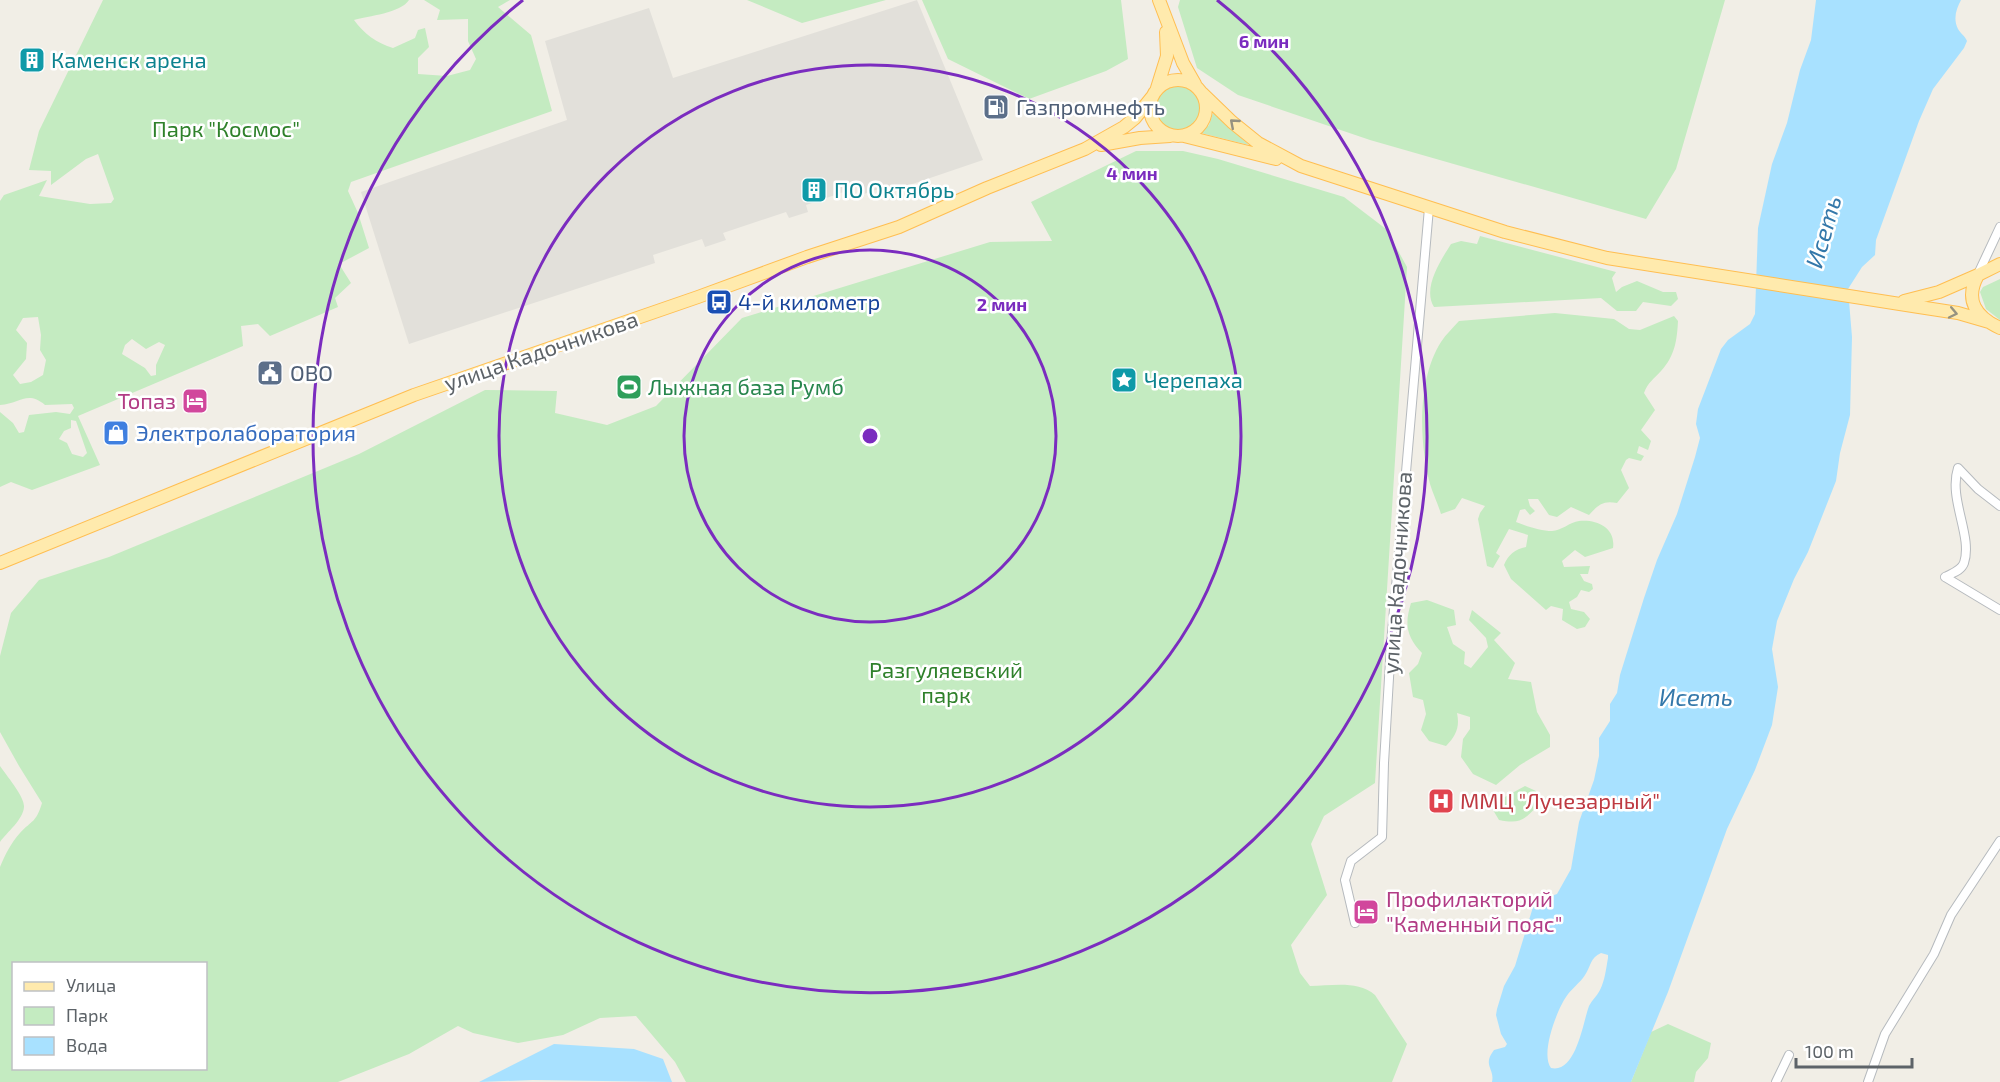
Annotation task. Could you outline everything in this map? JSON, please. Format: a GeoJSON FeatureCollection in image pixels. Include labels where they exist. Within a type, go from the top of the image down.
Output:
{"type":"FeatureCollection","features":[{"type":"Feature","properties":{"kind":"main road"},"geometry":{"type":"LineString","coordinates":[[1159,0],[1187,71],[1200,90],[1232,122],[1258,143],[1301,166]]}},
{"type":"Feature","properties":{"kind":"main road"},"geometry":{"type":"LineString","coordinates":[[1165,19],[1167,56],[1150,111],[1159,129],[1171,136]]}},
{"type":"Feature","properties":{"kind":"main road"},"geometry":{"type":"LineString","coordinates":[[1085,149],[1124,127],[1135,118],[1154,94],[1173,80],[1186,81],[1200,90],[1207,106],[1205,119],[1197,130],[1184,136]]}},
{"type":"Feature","properties":{"kind":"main road"},"geometry":{"type":"LineString","coordinates":[[1085,149],[1119,141],[1184,136],[1301,166],[1505,232],[1584,253],[1958,313],[1997,327]]}},
{"type":"Feature","properties":{"kind":"main road","name":"улица Кадочникова"},"geometry":{"type":"LineString","coordinates":[[0,564],[414,395],[899,227],[987,188],[1085,149]]}},
{"type":"Feature","properties":{"kind":"main road"},"geometry":{"type":"LineString","coordinates":[[1874,300],[1901,301],[1927,296],[2000,264]]}},
{"type":"Feature","properties":{"kind":"main road"},"geometry":{"type":"LineString","coordinates":[[1978,275],[1972,290],[1973,302],[1978,312],[1997,327]]}},
{"type":"Feature","properties":{"kind":"street","name":"улица Кадочникова"},"geometry":{"type":"LineString","coordinates":[[1355,923],[1345,880],[1351,861],[1382,837],[1391,644],[1429,208]]}},
{"type":"Feature","properties":{"kind":"street"},"geometry":{"type":"LineString","coordinates":[[1978,275],[2000,227]]}},
{"type":"Feature","properties":{"kind":"street"},"geometry":{"type":"LineString","coordinates":[[2000,236],[2000,245]]}},
{"type":"Feature","properties":{"kind":"street"},"geometry":{"type":"LineString","coordinates":[[2000,506],[1978,489],[1958,468],[1954,485],[1965,538],[1964,563],[1957,571],[1945,577],[2000,610]]}},
{"type":"Feature","properties":{"kind":"street"},"geometry":{"type":"LineString","coordinates":[[1868,1082],[1885,1034],[1934,954],[1951,915],[2000,841]]}},
{"type":"Feature","properties":{"kind":"street"},"geometry":{"type":"LineString","coordinates":[[1776,1082],[1789,1055]]}},
{"type":"Feature","properties":{"kind":"shaded area"},"geometry":{"type":"Polygon","coordinates":[[[917,0],[983,160],[886,193],[884,187],[864,194],[861,186],[806,205],[808,212],[789,218],[786,212],[723,233],[726,240],[705,247],[702,239],[653,255],[655,263],[409,344],[361,192],[567,120],[545,41],[649,8],[673,78],[917,0]]]}},
{"type":"Feature","properties":{"kind":"green space","name":"Парк \"Космос\""},"geometry":{"type":"Polygon","coordinates":[[[103,0],[409,0],[392,11],[354,20],[371,37],[393,48],[415,38],[418,30],[425,28],[429,47],[418,58],[418,74],[447,76],[470,70],[476,59],[468,41],[468,19],[437,20],[440,10],[424,0],[510,0],[498,7],[531,35],[552,111],[351,182],[348,191],[369,248],[339,264],[351,283],[335,298],[338,307],[270,336],[258,324],[241,326],[243,346],[78,416],[100,465],[32,490],[11,482],[0,487],[0,412],[13,423],[19,433],[24,432],[29,415],[56,412],[70,414],[74,408],[72,404],[45,405],[28,398],[0,405],[0,201],[4,195],[47,180],[39,196],[90,204],[111,203],[114,199],[98,154],[86,159],[51,185],[51,171],[29,170],[39,131],[103,0]],[[38,317],[23,318],[16,330],[27,343],[26,359],[13,375],[20,384],[31,382],[43,375],[46,360],[40,350],[41,335],[38,317]],[[132,339],[125,345],[122,354],[145,368],[151,376],[156,375],[156,365],[165,345],[159,342],[146,349],[132,339]],[[71,420],[71,428],[64,431],[59,439],[67,443],[72,454],[83,457],[87,453],[76,421],[71,420]]]}},
{"type":"Feature","properties":{"kind":"green space"},"geometry":{"type":"Polygon","coordinates":[[[747,0],[886,0],[802,23],[747,0]]]}},
{"type":"Feature","properties":{"kind":"green space"},"geometry":{"type":"Polygon","coordinates":[[[922,0],[1121,0],[1128,59],[1106,71],[1029,99],[948,59],[922,0]]]}},
{"type":"Feature","properties":{"kind":"green space"},"geometry":{"type":"Polygon","coordinates":[[[1180,0],[1725,0],[1676,169],[1646,219],[1370,140],[1238,95],[1197,68],[1178,7],[1180,0]]]}},
{"type":"Feature","properties":{"kind":"green space"},"geometry":{"type":"Polygon","coordinates":[[[1178,86],[1187,87],[1194,92],[1199,99],[1199,117],[1194,124],[1187,129],[1178,130],[1169,129],[1162,124],[1157,117],[1156,108],[1157,99],[1162,92],[1169,87],[1178,86]]]}},
{"type":"Feature","properties":{"kind":"green space"},"geometry":{"type":"Polygon","coordinates":[[[1213,113],[1249,145],[1201,133],[1209,125],[1213,113]]]}},
{"type":"Feature","properties":{"kind":"green space","name":"Разгуляевский парк"},"geometry":{"type":"Polygon","coordinates":[[[1136,151],[1183,151],[1218,159],[1344,197],[1386,229],[1407,267],[1375,783],[1324,816],[1311,844],[1327,895],[1291,945],[1300,973],[1310,986],[1360,987],[1375,995],[1407,1044],[1392,1082],[686,1082],[675,1062],[636,1016],[600,1018],[563,1035],[518,1043],[473,1033],[458,1026],[409,1054],[338,1082],[0,1082],[0,867],[11,845],[36,818],[42,803],[0,732],[0,656],[11,613],[39,580],[109,557],[359,454],[485,390],[557,391],[555,413],[607,425],[656,406],[742,318],[990,242],[1052,241],[1031,202],[1136,151]]]}},
{"type":"Feature","properties":{"kind":"green space"},"geometry":{"type":"Polygon","coordinates":[[[1480,236],[1616,272],[1612,278],[1616,292],[1637,281],[1663,292],[1676,292],[1678,299],[1671,306],[1643,302],[1636,311],[1617,311],[1601,298],[1434,307],[1430,291],[1431,283],[1451,244],[1461,241],[1477,244],[1480,236]]]}},
{"type":"Feature","properties":{"kind":"green space"},"geometry":{"type":"Polygon","coordinates":[[[2000,279],[2000,320],[1986,309],[1980,292],[1983,287],[2000,279]]]}},
{"type":"Feature","properties":{"kind":"green space"},"geometry":{"type":"Polygon","coordinates":[[[1555,313],[1614,319],[1629,329],[1640,330],[1674,316],[1678,321],[1672,354],[1644,393],[1655,410],[1641,430],[1651,441],[1648,450],[1639,446],[1637,453],[1644,456],[1641,461],[1629,458],[1626,460],[1621,470],[1629,488],[1617,503],[1601,504],[1589,515],[1571,507],[1557,517],[1549,515],[1538,499],[1528,499],[1535,511],[1530,515],[1525,509],[1520,510],[1516,522],[1552,531],[1576,522],[1586,521],[1604,526],[1611,535],[1613,548],[1585,557],[1575,550],[1562,561],[1564,567],[1590,566],[1588,574],[1580,574],[1584,581],[1592,584],[1593,589],[1589,592],[1581,590],[1577,597],[1569,602],[1571,609],[1584,612],[1590,619],[1585,627],[1577,629],[1562,620],[1563,609],[1551,606],[1546,610],[1511,579],[1504,565],[1512,553],[1526,547],[1528,535],[1509,529],[1496,553],[1500,556],[1493,568],[1487,566],[1478,519],[1485,506],[1462,498],[1455,509],[1441,514],[1426,468],[1422,431],[1424,392],[1433,357],[1443,339],[1459,321],[1555,313]]]}},
{"type":"Feature","properties":{"kind":"green space"},"geometry":{"type":"Polygon","coordinates":[[[1427,600],[1454,610],[1456,625],[1447,627],[1453,644],[1465,652],[1464,664],[1471,668],[1488,647],[1486,638],[1469,620],[1472,610],[1501,633],[1494,640],[1515,663],[1508,679],[1531,682],[1537,712],[1550,735],[1550,747],[1520,765],[1496,785],[1473,774],[1461,757],[1463,739],[1470,729],[1470,717],[1457,713],[1456,731],[1446,746],[1429,741],[1421,730],[1426,714],[1423,700],[1413,697],[1409,673],[1418,664],[1422,653],[1413,642],[1407,624],[1411,603],[1427,600]]]}},
{"type":"Feature","properties":{"kind":"green space"},"geometry":{"type":"Polygon","coordinates":[[[0,766],[18,792],[24,807],[18,821],[0,842],[0,766]]]}},
{"type":"Feature","properties":{"kind":"green space"},"geometry":{"type":"Polygon","coordinates":[[[1525,786],[1536,791],[1538,805],[1521,820],[1512,822],[1499,820],[1490,805],[1525,786]]]}},
{"type":"Feature","properties":{"kind":"green space"},"geometry":{"type":"Polygon","coordinates":[[[1668,1024],[1711,1043],[1708,1058],[1696,1072],[1694,1082],[1631,1082],[1651,1032],[1668,1024]]]}},
{"type":"Feature","properties":{"kind":"water","name":"Исеть"},"geometry":{"type":"Polygon","coordinates":[[[1816,0],[1961,0],[1955,18],[1958,29],[1967,41],[1933,89],[1876,240],[1875,255],[1862,267],[1848,289],[1852,337],[1850,415],[1840,453],[1836,481],[1777,621],[1772,649],[1778,687],[1772,725],[1755,770],[1727,829],[1668,992],[1631,1082],[1492,1082],[1489,1060],[1494,1050],[1505,1047],[1507,1044],[1501,1034],[1496,1015],[1504,986],[1515,966],[1533,907],[1539,900],[1557,894],[1571,869],[1579,822],[1594,780],[1599,756],[1599,738],[1610,721],[1610,704],[1617,693],[1620,675],[1644,598],[1677,514],[1695,457],[1700,438],[1696,424],[1698,409],[1721,349],[1728,340],[1750,324],[1755,314],[1758,228],[1772,164],[1787,123],[1800,70],[1811,40],[1816,0]],[[1601,953],[1595,957],[1583,978],[1562,1003],[1554,1021],[1547,1053],[1551,1068],[1560,1068],[1572,1055],[1589,1006],[1603,982],[1608,955],[1601,953]]]}},
{"type":"Feature","properties":{"kind":"water"},"geometry":{"type":"Polygon","coordinates":[[[554,1044],[634,1049],[663,1059],[672,1082],[533,1080],[479,1082],[554,1044]]]}},
{"type":"Feature","properties":{"kind":"place","name":"Каменск арена"},"geometry":{"type":"Point","coordinates":[32,60]}},
{"type":"Feature","properties":{"kind":"place","name":"Газпромнефть"},"geometry":{"type":"Point","coordinates":[996,107]}},
{"type":"Feature","properties":{"kind":"place","name":"ПО Октябрь"},"geometry":{"type":"Point","coordinates":[814,190]}},
{"type":"Feature","properties":{"kind":"place","name":"4-й километр"},"geometry":{"type":"Point","coordinates":[719,302]}},
{"type":"Feature","properties":{"kind":"place","name":"ОВО"},"geometry":{"type":"Point","coordinates":[270,373]}},
{"type":"Feature","properties":{"kind":"place","name":"Черепаха"},"geometry":{"type":"Point","coordinates":[1124,380]}},
{"type":"Feature","properties":{"kind":"place","name":"Лыжная база Румб"},"geometry":{"type":"Point","coordinates":[629,387]}},
{"type":"Feature","properties":{"kind":"place","name":"Топаз"},"geometry":{"type":"Point","coordinates":[195,401]}},
{"type":"Feature","properties":{"kind":"place","name":"Электролаборатория"},"geometry":{"type":"Point","coordinates":[116,433]}},
{"type":"Feature","properties":{"kind":"place","name":"ММЦ \"Лучезарный\""},"geometry":{"type":"Point","coordinates":[1441,801]}},
{"type":"Feature","properties":{"kind":"place","name":"Профилакторий \"Каменный пояс\""},"geometry":{"type":"Point","coordinates":[1366,912]}}]}
